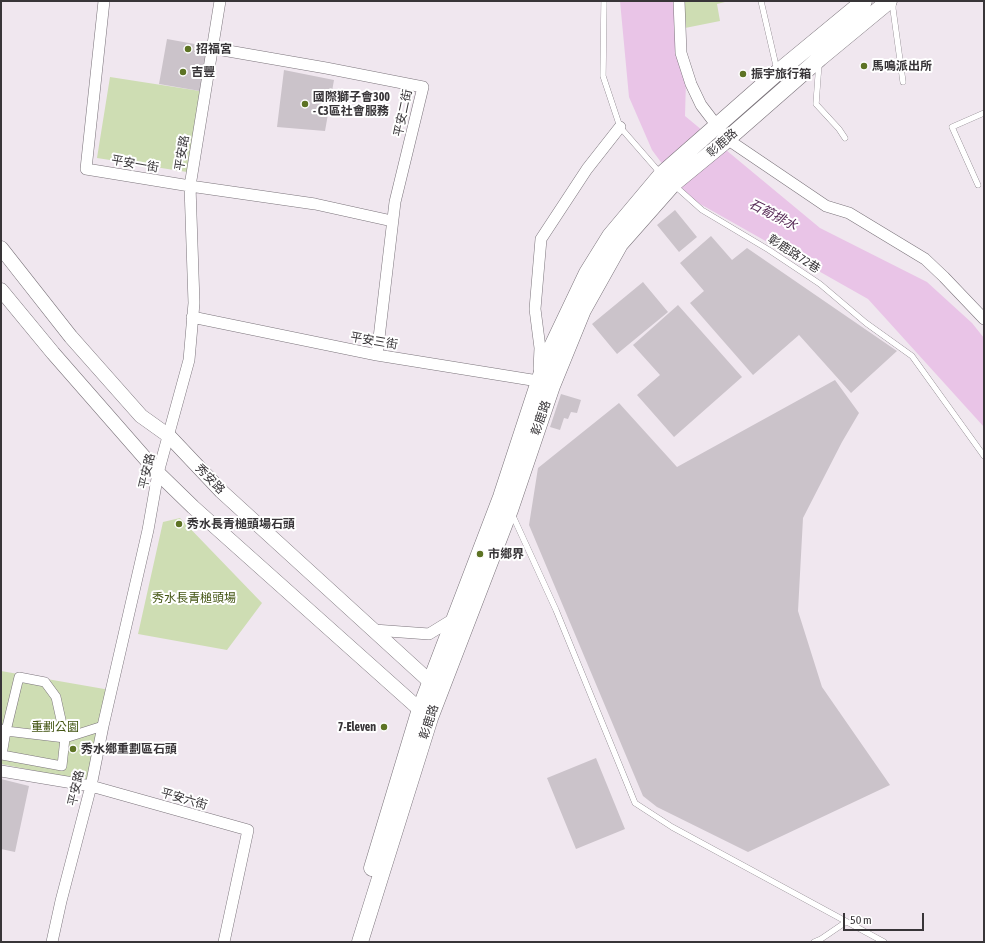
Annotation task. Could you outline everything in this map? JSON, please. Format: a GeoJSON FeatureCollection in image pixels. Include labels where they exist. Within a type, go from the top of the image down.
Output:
{"type":"FeatureCollection","features":[{"type":"Feature","properties":{"kind":"main road","name":"彰鹿路"},"geometry":{"type":"LineString","coordinates":[[720,135],[778,72],[864,1]]}},
{"type":"Feature","properties":{"kind":"main road","name":"彰鹿路"},"geometry":{"type":"LineString","coordinates":[[349,942],[425,714],[505,503],[545,383],[583,310],[620,244],[672,175],[720,135],[820,58],[889,1]]}},
{"type":"Feature","properties":{"kind":"main road","name":"彰鹿路"},"geometry":{"type":"LineString","coordinates":[[435,686],[455,618],[505,503]]}},
{"type":"Feature","properties":{"kind":"main road","name":"彰鹿路"},"geometry":{"type":"LineString","coordinates":[[360,942],[425,714]]}},
{"type":"Feature","properties":{"kind":"street","name":"平安一街"},"geometry":{"type":"LineString","coordinates":[[104,1],[86,169],[315,204],[392,221]]}},
{"type":"Feature","properties":{"kind":"street","name":"平安路"},"geometry":{"type":"LineString","coordinates":[[52,942],[61,901],[91,786],[103,726],[148,530],[158,473],[189,360],[194,303],[190,186],[211,48],[220,1]]}},
{"type":"Feature","properties":{"kind":"street"},"geometry":{"type":"LineString","coordinates":[[679,1],[681,53],[691,84],[701,105],[720,135],[826,206],[849,213],[925,259],[984,318]]}},
{"type":"Feature","properties":{"kind":"street","name":"平安二街"},"geometry":{"type":"LineString","coordinates":[[211,48],[423,87],[395,202],[377,355]]}},
{"type":"Feature","properties":{"kind":"street"},"geometry":{"type":"LineString","coordinates":[[545,383],[535,309],[541,239],[587,169],[620,127]]}},
{"type":"Feature","properties":{"kind":"street","name":"秀安路"},"geometry":{"type":"LineString","coordinates":[[1,248],[71,337],[141,416],[169,436],[221,491],[435,686]]}},
{"type":"Feature","properties":{"kind":"street"},"geometry":{"type":"LineString","coordinates":[[1,290],[53,353],[158,473],[193,507],[425,714]]}},
{"type":"Feature","properties":{"kind":"street","name":"平安三街"},"geometry":{"type":"LineString","coordinates":[[192,317],[377,355],[545,383]]}},
{"type":"Feature","properties":{"kind":"street"},"geometry":{"type":"LineString","coordinates":[[374,630],[429,634],[455,618]]}},
{"type":"Feature","properties":{"kind":"street"},"geometry":{"type":"LineString","coordinates":[[19,677],[46,682],[56,697],[65,738],[62,766],[2,755],[4,730],[19,677]]}},
{"type":"Feature","properties":{"kind":"street"},"geometry":{"type":"LineString","coordinates":[[4,730],[65,738],[103,726]]}},
{"type":"Feature","properties":{"kind":"street","name":"平安六街"},"geometry":{"type":"LineString","coordinates":[[1,771],[91,786],[248,830],[224,942]]}},
{"type":"Feature","properties":{"kind":"lane"},"geometry":{"type":"LineString","coordinates":[[604,1],[603,76],[620,127]]}},
{"type":"Feature","properties":{"kind":"lane"},"geometry":{"type":"LineString","coordinates":[[761,1],[778,72]]}},
{"type":"Feature","properties":{"kind":"lane"},"geometry":{"type":"LineString","coordinates":[[893,1],[903,82]]}},
{"type":"Feature","properties":{"kind":"lane"},"geometry":{"type":"LineString","coordinates":[[820,58],[816,104],[839,128],[845,138]]}},
{"type":"Feature","properties":{"kind":"lane"},"geometry":{"type":"LineString","coordinates":[[978,185],[952,127],[984,113]]}},
{"type":"Feature","properties":{"kind":"lane","name":"彰鹿路72巷"},"geometry":{"type":"LineString","coordinates":[[620,127],[672,175],[702,210],[769,250],[820,284],[866,323],[912,356],[984,456]]}},
{"type":"Feature","properties":{"kind":"lane"},"geometry":{"type":"LineString","coordinates":[[505,503],[556,610],[635,803],[672,827],[884,942]]}},
{"type":"Feature","properties":{"kind":"lane"},"geometry":{"type":"LineString","coordinates":[[814,942],[846,922]]}},
{"type":"Feature","properties":{"kind":"green space"},"geometry":{"type":"Polygon","coordinates":[[[678,1],[729,1],[717,4],[720,21],[680,29],[678,1]]]}},
{"type":"Feature","properties":{"kind":"green space"},"geometry":{"type":"Polygon","coordinates":[[[110,77],[200,91],[187,172],[97,158],[110,77]]]}},
{"type":"Feature","properties":{"kind":"green space","name":"秀水長青槌頭場"},"geometry":{"type":"Polygon","coordinates":[[[180,518],[262,603],[227,650],[138,634],[163,522],[180,518]]]}},
{"type":"Feature","properties":{"kind":"green space","name":"重劃公園"},"geometry":{"type":"Polygon","coordinates":[[[1,671],[110,690],[90,782],[1,764],[1,671]]]}},
{"type":"Feature","properties":{"kind":"water","name":"石筍排水"},"geometry":{"type":"Polygon","coordinates":[[[620,1],[682,1],[686,80],[685,116],[820,228],[927,282],[972,323],[984,338],[984,427],[868,299],[686,196],[652,150],[629,97],[620,1]]]}},
{"type":"Feature","properties":{"kind":"building","name":"吉豐"},"geometry":{"type":"Polygon","coordinates":[[[167,39],[211,47],[200,91],[159,84],[167,39]]]}},
{"type":"Feature","properties":{"kind":"building","name":"國際獅子會300 - C3區社會服務"},"geometry":{"type":"Polygon","coordinates":[[[284,70],[334,80],[325,131],[277,127],[284,70]]]}},
{"type":"Feature","properties":{"kind":"building"},"geometry":{"type":"Polygon","coordinates":[[[675,210],[697,237],[679,252],[657,225],[675,210]]]}},
{"type":"Feature","properties":{"kind":"building"},"geometry":{"type":"Polygon","coordinates":[[[711,236],[732,260],[747,248],[897,351],[851,393],[791,326],[799,335],[753,375],[690,303],[704,291],[680,263],[711,236]]]}},
{"type":"Feature","properties":{"kind":"building"},"geometry":{"type":"Polygon","coordinates":[[[643,282],[668,312],[617,354],[592,324],[643,282]]]}},
{"type":"Feature","properties":{"kind":"building"},"geometry":{"type":"Polygon","coordinates":[[[678,305],[742,377],[674,437],[637,395],[660,375],[633,345],[678,305]]]}},
{"type":"Feature","properties":{"kind":"building"},"geometry":{"type":"Polygon","coordinates":[[[835,380],[859,413],[842,442],[803,518],[798,611],[822,687],[890,785],[748,852],[657,807],[643,796],[529,525],[538,468],[619,403],[677,467],[835,380]]]}},
{"type":"Feature","properties":{"kind":"building"},"geometry":{"type":"Polygon","coordinates":[[[561,394],[581,400],[577,413],[571,412],[568,419],[564,418],[560,430],[550,427],[561,394]]]}},
{"type":"Feature","properties":{"kind":"building"},"geometry":{"type":"Polygon","coordinates":[[[596,758],[625,829],[576,849],[547,778],[596,758]]]}},
{"type":"Feature","properties":{"kind":"building"},"geometry":{"type":"Polygon","coordinates":[[[1,779],[29,786],[15,852],[1,849],[1,779]]]}},
{"type":"Feature","properties":{"kind":"place","name":"招福宮"},"geometry":{"type":"Point","coordinates":[188,49]}},
{"type":"Feature","properties":{"kind":"place","name":"馬鳴派出所"},"geometry":{"type":"Point","coordinates":[864,66]}},
{"type":"Feature","properties":{"kind":"place","name":"吉豐"},"geometry":{"type":"Point","coordinates":[183,72]}},
{"type":"Feature","properties":{"kind":"place","name":"振宇旅行箱"},"geometry":{"type":"Point","coordinates":[743,74]}},
{"type":"Feature","properties":{"kind":"place","name":"國際獅子會300 - C3區社會服務"},"geometry":{"type":"Point","coordinates":[305,104]}},
{"type":"Feature","properties":{"kind":"place","name":"秀水長青槌頭場石頭"},"geometry":{"type":"Point","coordinates":[179,524]}},
{"type":"Feature","properties":{"kind":"place","name":"市鄉界"},"geometry":{"type":"Point","coordinates":[480,554]}},
{"type":"Feature","properties":{"kind":"place","name":"7-Eleven"},"geometry":{"type":"Point","coordinates":[384,727]}},
{"type":"Feature","properties":{"kind":"place","name":"秀水鄉重劃區石頭"},"geometry":{"type":"Point","coordinates":[73,749]}}]}
